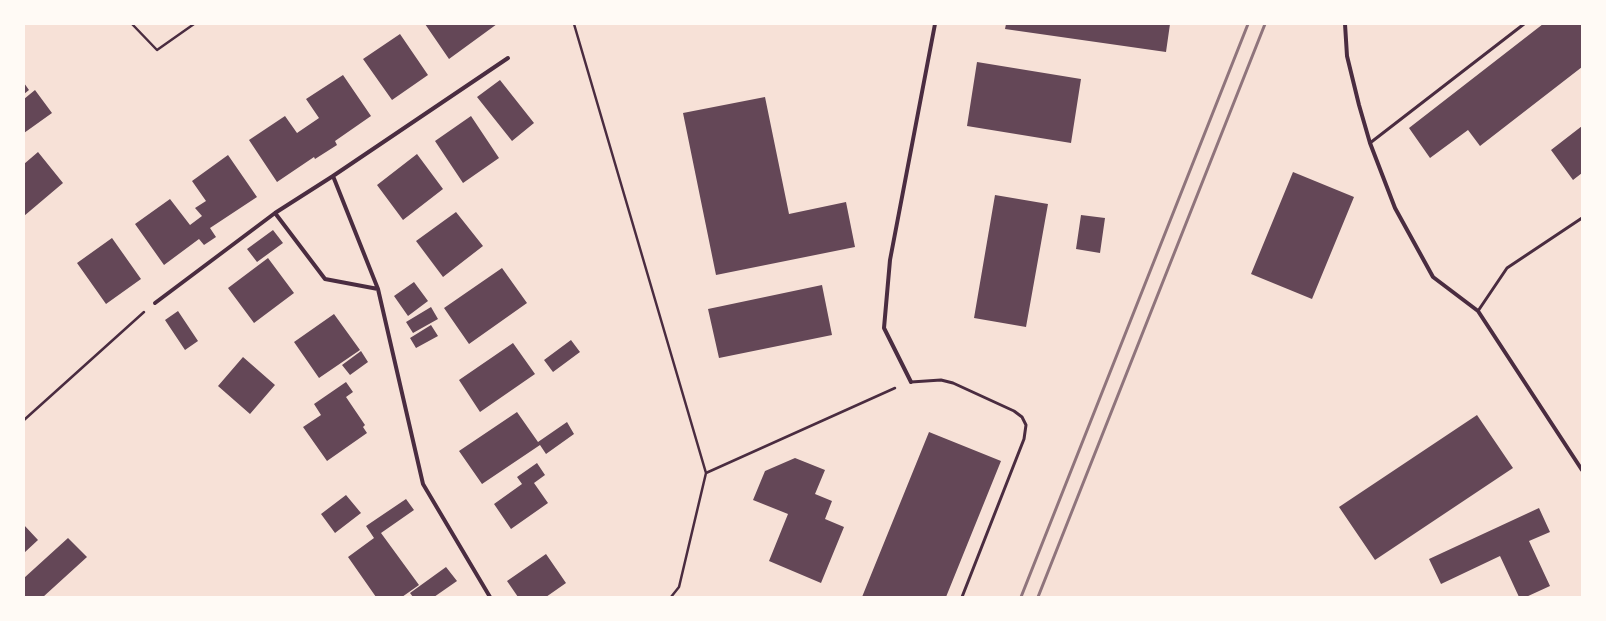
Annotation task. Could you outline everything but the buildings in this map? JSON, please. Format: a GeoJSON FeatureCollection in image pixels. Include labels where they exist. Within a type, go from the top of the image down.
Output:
{"type":"FeatureCollection","features":[{"type":"Feature","properties":{"kind":"street"},"geometry":{"type":"LineString","coordinates":[[911,382],[884,328],[890,260],[935,24]]}},
{"type":"Feature","properties":{"kind":"street"},"geometry":{"type":"LineString","coordinates":[[1345,24],[1347,56],[1370,143],[1395,208],[1433,277],[1478,311],[1582,470]]}},
{"type":"Feature","properties":{"kind":"street"},"geometry":{"type":"LineString","coordinates":[[155,303],[274,213],[333,176],[508,58]]}},
{"type":"Feature","properties":{"kind":"street"},"geometry":{"type":"LineString","coordinates":[[333,176],[378,289],[424,484],[490,597]]}},
{"type":"Feature","properties":{"kind":"street"},"geometry":{"type":"LineString","coordinates":[[274,213],[325,279],[378,289]]}},
{"type":"Feature","properties":{"kind":"lane"},"geometry":{"type":"LineString","coordinates":[[1370,143],[1524,24]]}},
{"type":"Feature","properties":{"kind":"lane"},"geometry":{"type":"LineString","coordinates":[[1478,311],[1507,268],[1582,218]]}},
{"type":"Feature","properties":{"kind":"lane"},"geometry":{"type":"LineString","coordinates":[[911,382],[941,380],[953,383],[1014,411],[1022,417],[1026,425],[1024,439],[962,597]]}},
{"type":"Feature","properties":{"kind":"path"},"geometry":{"type":"LineString","coordinates":[[132,24],[157,50],[194,24]]}},
{"type":"Feature","properties":{"kind":"path"},"geometry":{"type":"LineString","coordinates":[[574,24],[706,473],[679,587],[671,597]]}},
{"type":"Feature","properties":{"kind":"path"},"geometry":{"type":"LineString","coordinates":[[24,420],[155,303]]}},
{"type":"Feature","properties":{"kind":"path"},"geometry":{"type":"LineString","coordinates":[[706,473],[911,382]]}},
{"type":"Feature","properties":{"kind":"railway"},"geometry":{"type":"LineString","coordinates":[[1021,597],[1248,24]]}},
{"type":"Feature","properties":{"kind":"railway"},"geometry":{"type":"LineString","coordinates":[[1038,597],[1265,24]]}}]}
